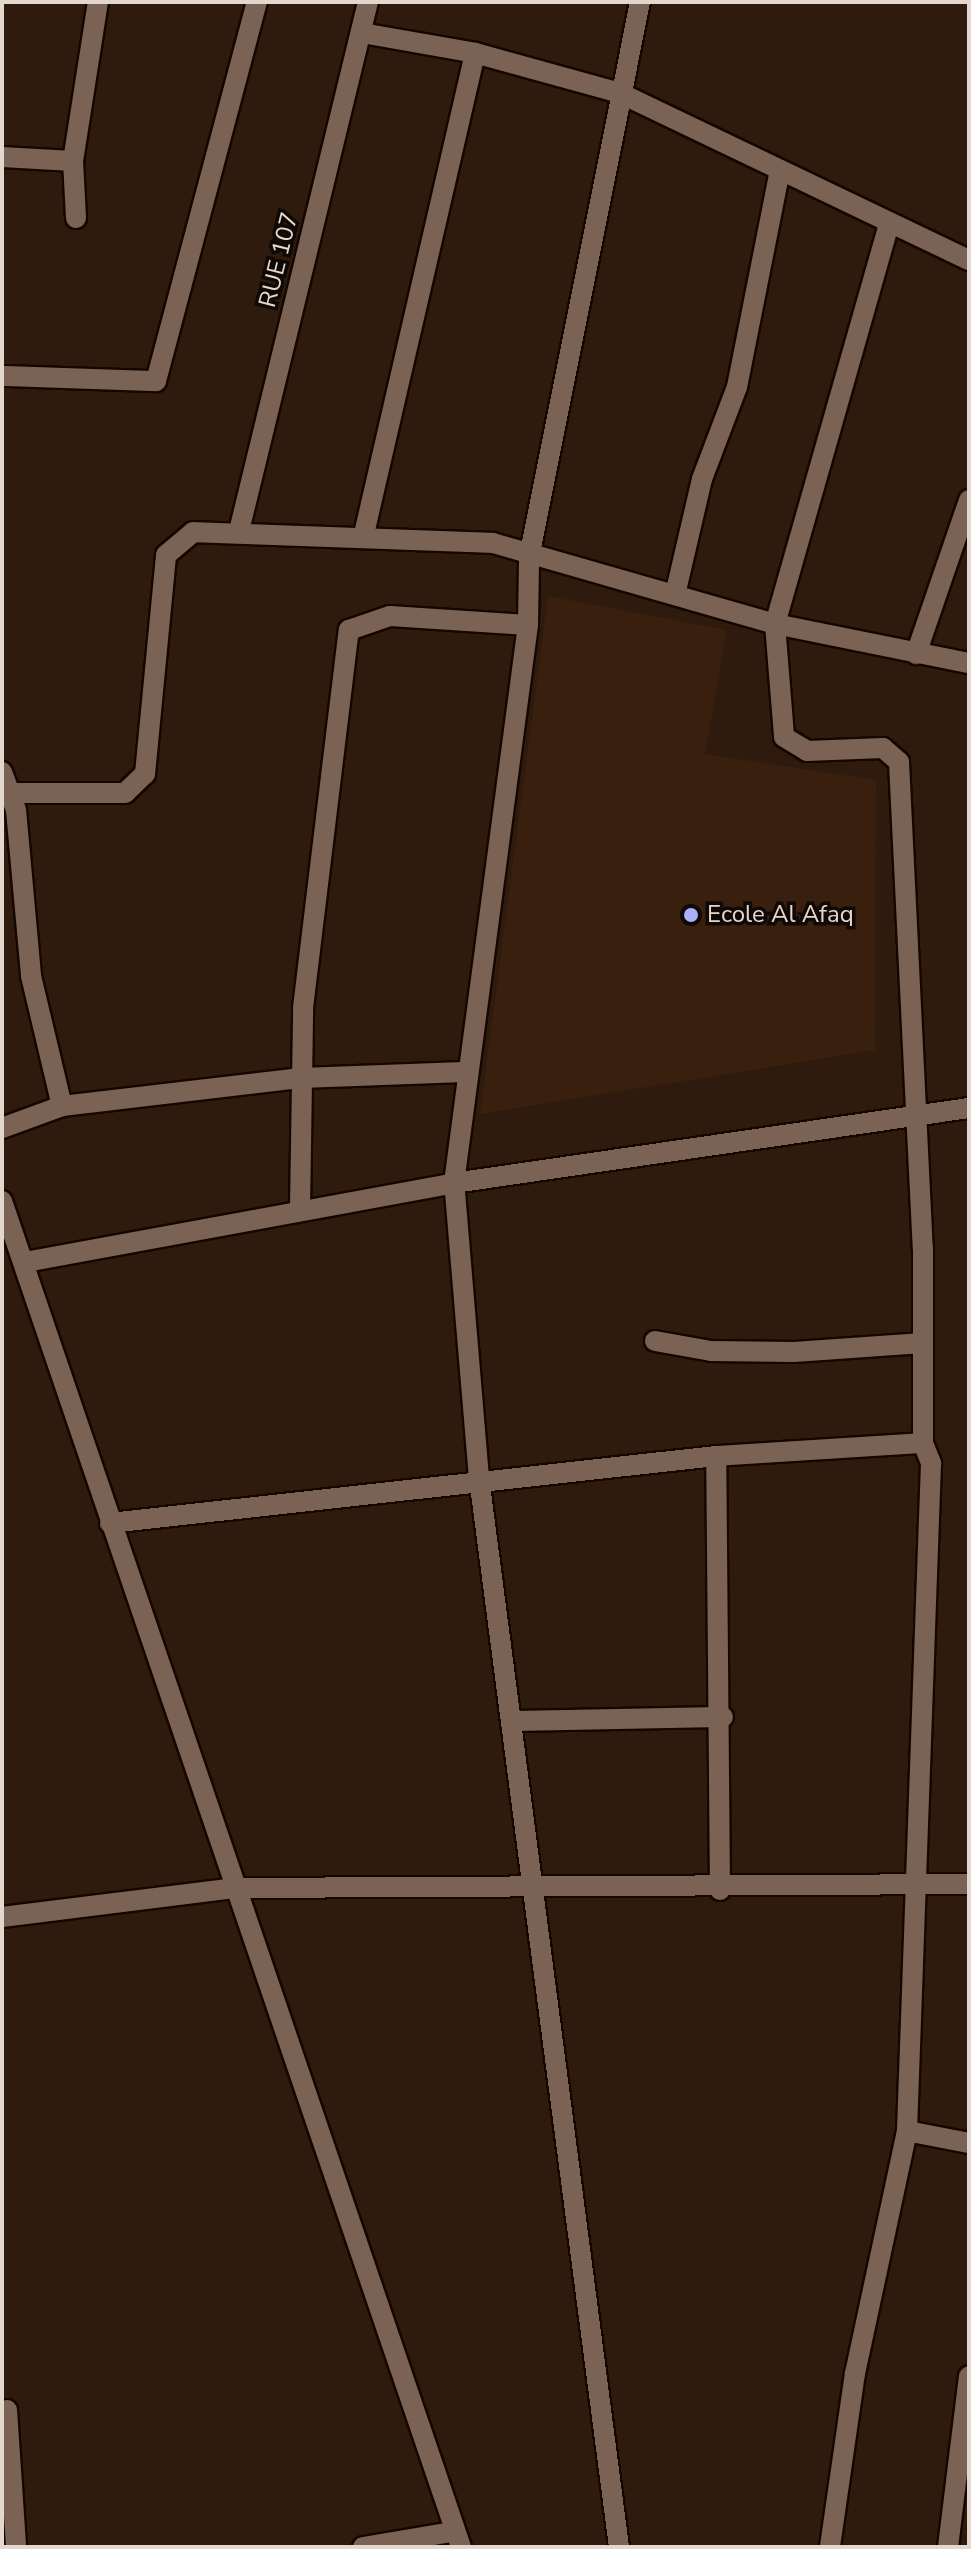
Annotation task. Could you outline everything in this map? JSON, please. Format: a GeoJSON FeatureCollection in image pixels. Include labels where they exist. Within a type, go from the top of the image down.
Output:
{"type":"FeatureCollection","features":[{"type":"Feature","properties":{"kind":"street"},"geometry":{"type":"LineString","coordinates":[[76,218],[73,161],[98,2]]}},
{"type":"Feature","properties":{"kind":"street"},"geometry":{"type":"LineString","coordinates":[[2,376],[156,381],[257,2]]}},
{"type":"Feature","properties":{"kind":"street","name":"RUE 107"},"geometry":{"type":"LineString","coordinates":[[239,531],[368,2]]}},
{"type":"Feature","properties":{"kind":"street"},"geometry":{"type":"LineString","coordinates":[[619,2547],[479,1478],[454,1183],[464,1072],[528,625],[529,558],[640,2]]}},
{"type":"Feature","properties":{"kind":"street"},"geometry":{"type":"LineString","coordinates":[[362,33],[475,53],[620,93],[969,260]]}},
{"type":"Feature","properties":{"kind":"street"},"geometry":{"type":"LineString","coordinates":[[364,534],[475,53]]}},
{"type":"Feature","properties":{"kind":"street"},"geometry":{"type":"LineString","coordinates":[[2,157],[73,161]]}},
{"type":"Feature","properties":{"kind":"street"},"geometry":{"type":"LineString","coordinates":[[675,595],[702,479],[737,387],[780,170]]}},
{"type":"Feature","properties":{"kind":"street"},"geometry":{"type":"LineString","coordinates":[[830,2547],[855,2373],[907,2131],[931,1463],[923,1443],[923,1343],[915,1113],[899,762],[883,748],[807,751],[784,737],[775,624],[889,224]]}},
{"type":"Feature","properties":{"kind":"street"},"geometry":{"type":"LineString","coordinates":[[916,654],[969,500]]}},
{"type":"Feature","properties":{"kind":"street"},"geometry":{"type":"LineString","coordinates":[[12,793],[125,793],[145,774],[166,555],[193,532],[364,534],[493,543],[529,558],[775,624],[969,663]]}},
{"type":"Feature","properties":{"kind":"street"},"geometry":{"type":"LineString","coordinates":[[300,1209],[303,1008],[349,630],[390,616],[528,625]]}},
{"type":"Feature","properties":{"kind":"street"},"geometry":{"type":"LineString","coordinates":[[2,772],[12,793],[31,976],[62,1106]]}},
{"type":"Feature","properties":{"kind":"street"},"geometry":{"type":"LineString","coordinates":[[2,1128],[62,1106],[301,1078],[464,1072]]}},
{"type":"Feature","properties":{"kind":"street"},"geometry":{"type":"LineString","coordinates":[[25,1262],[454,1183],[915,1113],[969,1108]]}},
{"type":"Feature","properties":{"kind":"street"},"geometry":{"type":"LineString","coordinates":[[2,1201],[457,2539],[363,2547]]}},
{"type":"Feature","properties":{"kind":"street"},"geometry":{"type":"LineString","coordinates":[[655,1341],[711,1351],[794,1352],[923,1343]]}},
{"type":"Feature","properties":{"kind":"street"},"geometry":{"type":"LineString","coordinates":[[110,1523],[479,1478],[716,1456],[923,1443]]}},
{"type":"Feature","properties":{"kind":"street"},"geometry":{"type":"LineString","coordinates":[[716,1456],[723,1717],[720,1890]]}},
{"type":"Feature","properties":{"kind":"street"},"geometry":{"type":"LineString","coordinates":[[512,1721],[723,1717]]}},
{"type":"Feature","properties":{"kind":"street"},"geometry":{"type":"LineString","coordinates":[[2,1917],[234,1888],[533,1883],[720,1890],[969,1884]]}},
{"type":"Feature","properties":{"kind":"street"},"geometry":{"type":"LineString","coordinates":[[907,2131],[969,2143]]}},
{"type":"Feature","properties":{"kind":"street"},"geometry":{"type":"LineString","coordinates":[[948,2547],[969,2376]]}},
{"type":"Feature","properties":{"kind":"street"},"geometry":{"type":"LineString","coordinates":[[7,2410],[16,2547]]}},
{"type":"Feature","properties":{"kind":"shaded area","name":"Ecole Al Afaq"},"geometry":{"type":"Polygon","coordinates":[[[548,596],[727,630],[705,754],[876,780],[875,1050],[480,1114],[548,596]]]}},
{"type":"Feature","properties":{"kind":"place","name":"Ecole Al Afaq"},"geometry":{"type":"Point","coordinates":[691,915]}}]}
